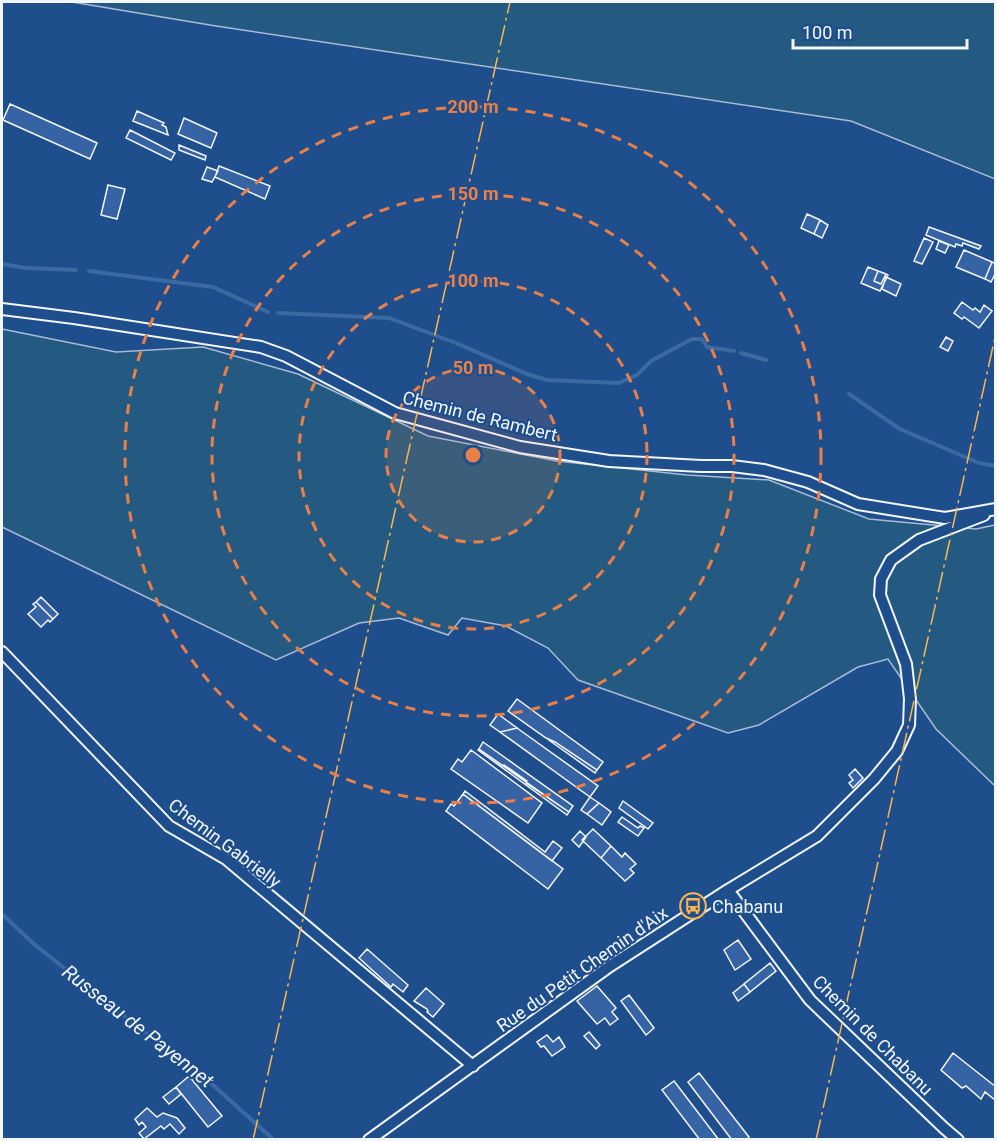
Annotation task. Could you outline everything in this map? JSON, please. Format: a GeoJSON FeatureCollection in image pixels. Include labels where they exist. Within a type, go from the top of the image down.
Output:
{"type":"FeatureCollection","features":[{"type":"Feature","properties":{"kind":"street","name":"Chemin de Rambert"},"geometry":{"type":"LineString","coordinates":[[2,309],[261,347],[286,356],[395,413],[520,447],[609,461],[732,466],[764,470],[808,482],[858,504],[945,518],[996,509]]}},
{"type":"Feature","properties":{"kind":"street","name":"Rue du Petit Chemin d'Aix"},"geometry":{"type":"LineString","coordinates":[[369,1140],[610,966],[817,836],[874,779],[897,751],[909,725],[910,699],[906,664],[880,595],[882,579],[891,560],[919,540],[996,509]]}},
{"type":"Feature","properties":{"kind":"street","name":"Chemin Gabrielly"},"geometry":{"type":"LineString","coordinates":[[2,652],[169,826],[226,859],[473,1066]]}},
{"type":"Feature","properties":{"kind":"street","name":"Chemin de Chabanu"},"geometry":{"type":"LineString","coordinates":[[728,890],[810,1000],[958,1140]]}},
{"type":"Feature","properties":{"kind":"shaded area"},"geometry":{"type":"Polygon","coordinates":[[[72,2],[995,2],[995,179],[851,121],[216,26],[72,2]]]}},
{"type":"Feature","properties":{"kind":"shaded area"},"geometry":{"type":"Polygon","coordinates":[[[2,329],[116,352],[203,347],[298,374],[428,436],[557,461],[687,475],[769,480],[869,519],[976,529],[995,525],[995,786],[936,729],[888,659],[858,667],[759,725],[728,733],[578,680],[548,648],[506,626],[462,618],[448,635],[399,618],[359,623],[276,660],[2,527],[2,329]]]}},
{"type":"Feature","properties":{"kind":"building"},"geometry":{"type":"Polygon","coordinates":[[[10,104],[97,143],[90,159],[3,120],[10,104]]]}},
{"type":"Feature","properties":{"kind":"building"},"geometry":{"type":"Polygon","coordinates":[[[137,111],[164,123],[162,125],[166,127],[168,135],[133,121],[137,111]]]}},
{"type":"Feature","properties":{"kind":"building"},"geometry":{"type":"Polygon","coordinates":[[[184,118],[217,133],[211,148],[178,134],[184,118]]]}},
{"type":"Feature","properties":{"kind":"building"},"geometry":{"type":"Polygon","coordinates":[[[130,130],[175,153],[171,160],[126,138],[130,130]]]}},
{"type":"Feature","properties":{"kind":"building"},"geometry":{"type":"Polygon","coordinates":[[[179,145],[206,156],[205,160],[179,150],[179,145]]]}},
{"type":"Feature","properties":{"kind":"building"},"geometry":{"type":"Polygon","coordinates":[[[219,166],[270,186],[265,199],[215,177],[219,166]]]}},
{"type":"Feature","properties":{"kind":"building"},"geometry":{"type":"Polygon","coordinates":[[[207,167],[218,171],[212,182],[202,179],[207,167]]]}},
{"type":"Feature","properties":{"kind":"building"},"geometry":{"type":"Polygon","coordinates":[[[108,185],[125,189],[117,219],[101,215],[108,185]]]}},
{"type":"Feature","properties":{"kind":"building"},"geometry":{"type":"Polygon","coordinates":[[[807,214],[820,220],[814,234],[801,228],[807,214]]]}},
{"type":"Feature","properties":{"kind":"building"},"geometry":{"type":"Polygon","coordinates":[[[820,220],[828,225],[822,238],[814,234],[820,220]]]}},
{"type":"Feature","properties":{"kind":"building"},"geometry":{"type":"Polygon","coordinates":[[[929,227],[981,246],[979,249],[963,243],[962,246],[956,244],[955,247],[926,235],[929,227]]]}},
{"type":"Feature","properties":{"kind":"building"},"geometry":{"type":"Polygon","coordinates":[[[924,238],[933,242],[922,264],[914,261],[924,238]]]}},
{"type":"Feature","properties":{"kind":"building"},"geometry":{"type":"Polygon","coordinates":[[[939,241],[949,245],[945,253],[936,249],[939,241]]]}},
{"type":"Feature","properties":{"kind":"building"},"geometry":{"type":"Polygon","coordinates":[[[964,250],[992,262],[985,279],[956,267],[964,250]]]}},
{"type":"Feature","properties":{"kind":"building"},"geometry":{"type":"Polygon","coordinates":[[[992,262],[996,264],[996,272],[991,282],[985,279],[992,262]]]}},
{"type":"Feature","properties":{"kind":"building"},"geometry":{"type":"Polygon","coordinates":[[[868,267],[878,271],[874,281],[881,284],[886,274],[888,275],[880,291],[861,283],[868,267]]]}},
{"type":"Feature","properties":{"kind":"building"},"geometry":{"type":"Polygon","coordinates":[[[878,271],[886,274],[881,284],[874,281],[878,271]]]}},
{"type":"Feature","properties":{"kind":"building"},"geometry":{"type":"Polygon","coordinates":[[[886,277],[901,284],[896,296],[882,289],[886,277]]]}},
{"type":"Feature","properties":{"kind":"building"},"geometry":{"type":"Polygon","coordinates":[[[962,302],[973,310],[975,308],[980,312],[984,305],[992,311],[979,328],[954,313],[962,302]]]}},
{"type":"Feature","properties":{"kind":"building"},"geometry":{"type":"Polygon","coordinates":[[[946,337],[953,341],[948,351],[940,347],[946,337]]]}},
{"type":"Feature","properties":{"kind":"building"},"geometry":{"type":"Polygon","coordinates":[[[41,597],[58,614],[53,619],[36,602],[41,597]]]}},
{"type":"Feature","properties":{"kind":"building"},"geometry":{"type":"Polygon","coordinates":[[[36,602],[53,619],[50,622],[48,620],[41,627],[28,614],[36,607],[33,604],[36,602]]]}},
{"type":"Feature","properties":{"kind":"building"},"geometry":{"type":"Polygon","coordinates":[[[517,699],[603,762],[597,770],[508,711],[517,699]]]}},
{"type":"Feature","properties":{"kind":"building"},"geometry":{"type":"Polygon","coordinates":[[[498,714],[517,728],[500,732],[490,725],[498,714]]]}},
{"type":"Feature","properties":{"kind":"building"},"geometry":{"type":"Polygon","coordinates":[[[517,728],[598,786],[590,797],[500,732],[517,728]]]}},
{"type":"Feature","properties":{"kind":"building"},"geometry":{"type":"Polygon","coordinates":[[[546,738],[597,770],[595,773],[546,738]]]}},
{"type":"Feature","properties":{"kind":"building"},"geometry":{"type":"Polygon","coordinates":[[[483,742],[573,806],[569,812],[479,749],[483,742]]]}},
{"type":"Feature","properties":{"kind":"building"},"geometry":{"type":"Polygon","coordinates":[[[471,750],[542,803],[528,823],[451,769],[458,759],[462,762],[471,750]]]}},
{"type":"Feature","properties":{"kind":"building"},"geometry":{"type":"Polygon","coordinates":[[[478,750],[569,812],[567,815],[478,750]]]}},
{"type":"Feature","properties":{"kind":"building"},"geometry":{"type":"Polygon","coordinates":[[[855,769],[863,778],[853,788],[849,783],[853,780],[849,775],[855,769]]]}},
{"type":"Feature","properties":{"kind":"building"},"geometry":{"type":"Polygon","coordinates":[[[465,791],[545,852],[553,841],[562,848],[552,861],[463,794],[465,791]]]}},
{"type":"Feature","properties":{"kind":"building"},"geometry":{"type":"Polygon","coordinates":[[[463,794],[563,869],[548,889],[446,811],[451,804],[454,806],[463,794]]]}},
{"type":"Feature","properties":{"kind":"building"},"geometry":{"type":"Polygon","coordinates":[[[590,797],[599,803],[587,814],[581,810],[590,797]]]}},
{"type":"Feature","properties":{"kind":"building"},"geometry":{"type":"Polygon","coordinates":[[[623,801],[653,823],[648,829],[619,808],[623,801]]]}},
{"type":"Feature","properties":{"kind":"building"},"geometry":{"type":"Polygon","coordinates":[[[599,803],[611,812],[602,825],[587,814],[599,803]]]}},
{"type":"Feature","properties":{"kind":"building"},"geometry":{"type":"Polygon","coordinates":[[[622,817],[638,828],[640,826],[644,828],[638,836],[618,822],[622,817]]]}},
{"type":"Feature","properties":{"kind":"building"},"geometry":{"type":"Polygon","coordinates":[[[593,829],[611,846],[601,858],[582,840],[593,829]]]}},
{"type":"Feature","properties":{"kind":"building"},"geometry":{"type":"Polygon","coordinates":[[[580,831],[586,837],[579,847],[572,840],[580,831]]]}},
{"type":"Feature","properties":{"kind":"building"},"geometry":{"type":"Polygon","coordinates":[[[611,846],[622,857],[625,853],[636,864],[630,869],[634,873],[625,881],[601,858],[611,846]]]}},
{"type":"Feature","properties":{"kind":"building"},"geometry":{"type":"Polygon","coordinates":[[[738,940],[751,959],[735,970],[724,950],[738,940]]]}},
{"type":"Feature","properties":{"kind":"building"},"geometry":{"type":"Polygon","coordinates":[[[367,949],[408,985],[403,992],[393,984],[391,987],[359,958],[367,949]]]}},
{"type":"Feature","properties":{"kind":"building"},"geometry":{"type":"Polygon","coordinates":[[[770,963],[776,971],[750,992],[744,984],[770,963]]]}},
{"type":"Feature","properties":{"kind":"building"},"geometry":{"type":"Polygon","coordinates":[[[744,984],[750,992],[738,1001],[733,993],[744,984]]]}},
{"type":"Feature","properties":{"kind":"building"},"geometry":{"type":"Polygon","coordinates":[[[597,986],[616,1008],[612,1012],[618,1019],[610,1025],[605,1018],[597,1024],[577,1001],[597,986]]]}},
{"type":"Feature","properties":{"kind":"building"},"geometry":{"type":"Polygon","coordinates":[[[426,988],[444,1004],[433,1017],[427,1009],[414,1001],[426,988]]]}},
{"type":"Feature","properties":{"kind":"building"},"geometry":{"type":"Polygon","coordinates":[[[629,995],[654,1028],[646,1035],[621,1001],[629,995]]]}},
{"type":"Feature","properties":{"kind":"building"},"geometry":{"type":"Polygon","coordinates":[[[589,1032],[600,1045],[596,1049],[584,1036],[589,1032]]]}},
{"type":"Feature","properties":{"kind":"building"},"geometry":{"type":"Polygon","coordinates":[[[547,1035],[553,1042],[559,1037],[565,1047],[552,1056],[544,1046],[541,1047],[537,1042],[547,1035]]]}},
{"type":"Feature","properties":{"kind":"building"},"geometry":{"type":"Polygon","coordinates":[[[953,1053],[996,1087],[995,1100],[985,1092],[981,1099],[966,1086],[962,1088],[941,1070],[953,1053]]]}},
{"type":"Feature","properties":{"kind":"building"},"geometry":{"type":"Polygon","coordinates":[[[699,1073],[749,1137],[746,1140],[732,1140],[688,1082],[699,1073]]]}},
{"type":"Feature","properties":{"kind":"building"},"geometry":{"type":"Polygon","coordinates":[[[189,1076],[222,1116],[208,1127],[176,1087],[189,1076]]]}},
{"type":"Feature","properties":{"kind":"building"},"geometry":{"type":"Polygon","coordinates":[[[674,1081],[719,1140],[700,1140],[662,1090],[674,1081]]]}},
{"type":"Feature","properties":{"kind":"building"},"geometry":{"type":"Polygon","coordinates":[[[176,1087],[181,1094],[169,1104],[163,1097],[176,1087]]]}},
{"type":"Feature","properties":{"kind":"building"},"geometry":{"type":"Polygon","coordinates":[[[147,1108],[157,1117],[163,1113],[177,1118],[185,1128],[179,1134],[170,1124],[164,1129],[161,1126],[144,1139],[139,1133],[146,1127],[142,1122],[139,1125],[135,1119],[147,1108]]]}},
{"type":"Feature","properties":{"kind":"waterway"},"geometry":{"type":"LineString","coordinates":[[2,264],[26,268],[76,270]]}},
{"type":"Feature","properties":{"kind":"waterway"},"geometry":{"type":"LineString","coordinates":[[89,271],[213,287],[268,312]]}},
{"type":"Feature","properties":{"kind":"waterway"},"geometry":{"type":"LineString","coordinates":[[278,313],[389,318],[547,380],[619,383],[637,375],[651,361],[692,339],[702,339],[707,347],[734,351]]}},
{"type":"Feature","properties":{"kind":"waterway"},"geometry":{"type":"LineString","coordinates":[[741,353],[766,360]]}},
{"type":"Feature","properties":{"kind":"waterway"},"geometry":{"type":"LineString","coordinates":[[849,394],[900,429],[979,463],[996,466]]}},
{"type":"Feature","properties":{"kind":"waterway","name":"Russeau de Payennet"},"geometry":{"type":"LineString","coordinates":[[2,914],[34,944],[143,1031],[184,1059],[274,1140]]}},
{"type":"Feature","properties":{"kind":"power"},"geometry":{"type":"LineString","coordinates":[[253,1140],[510,2]]}},
{"type":"Feature","properties":{"kind":"power"},"geometry":{"type":"LineString","coordinates":[[816,1140],[996,333]]}},
{"type":"Feature","properties":{"kind":"place","name":"Chabanu"},"geometry":{"type":"Point","coordinates":[693,906]}}]}
